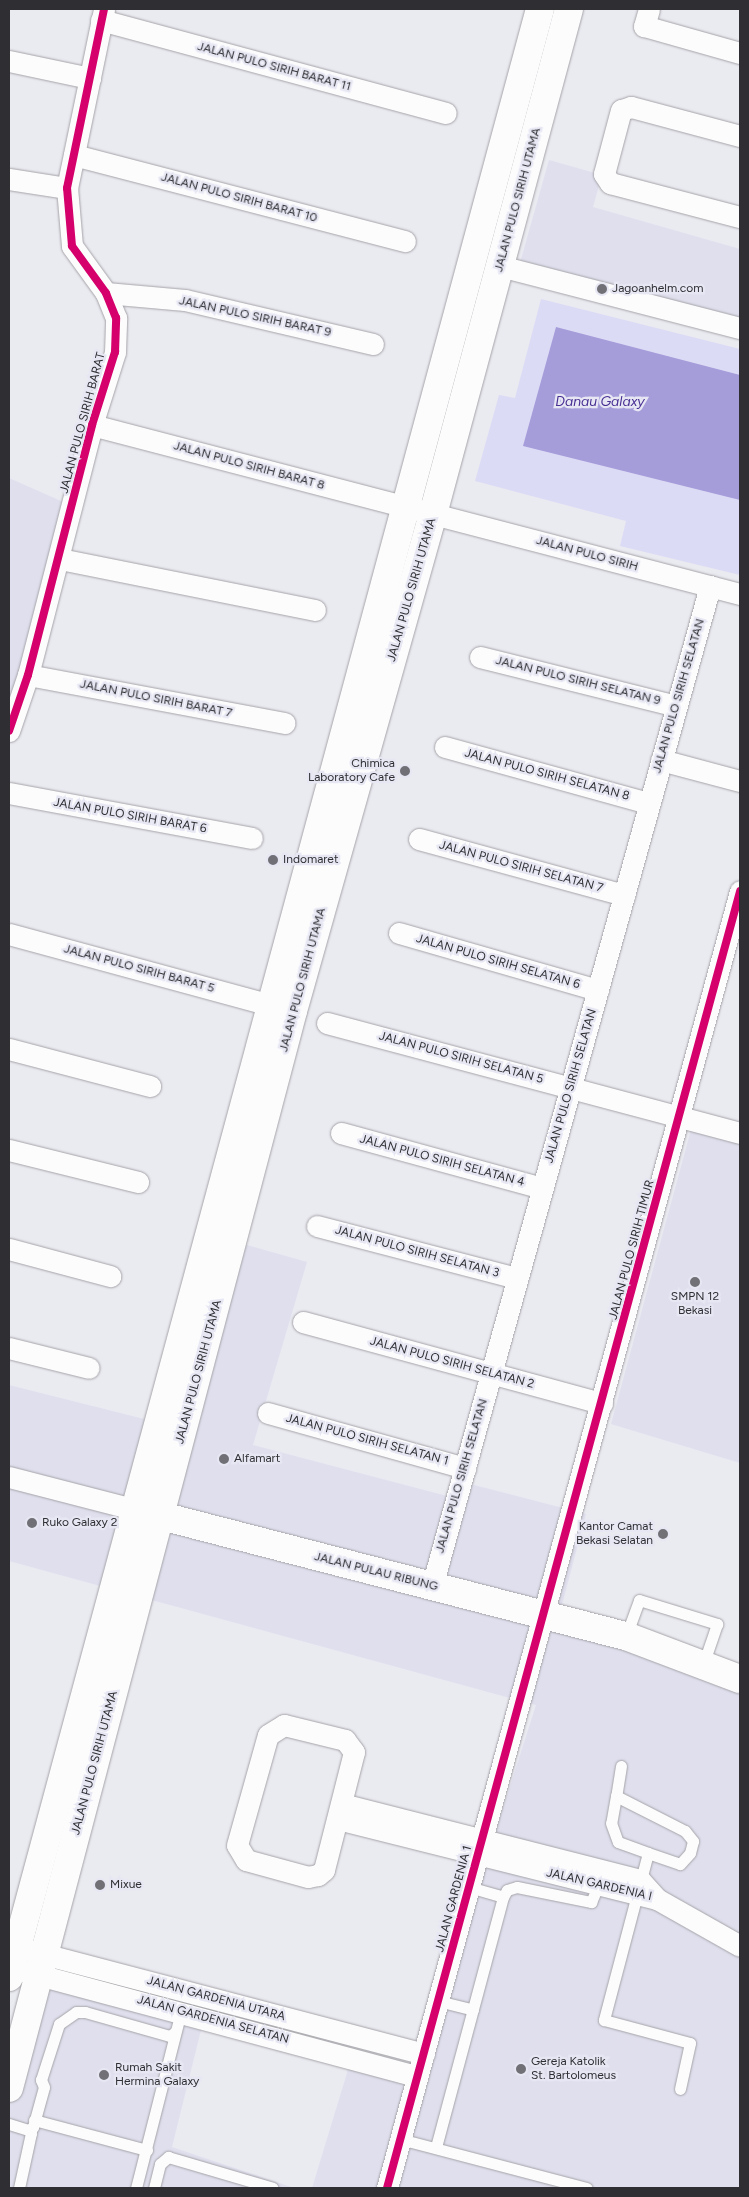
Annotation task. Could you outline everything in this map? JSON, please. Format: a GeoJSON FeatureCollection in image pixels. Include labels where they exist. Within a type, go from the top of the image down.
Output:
{"type":"FeatureCollection","features":[{"type":"Feature","properties":{"kind":"main road","name":"JALAN PULO SIRIH UTAMA"},"geometry":{"type":"LineString","coordinates":[[11,1960],[125,1595],[159,1516],[169,1432],[282,1008],[406,507],[540,9]]}},
{"type":"Feature","properties":{"kind":"main road","name":"JALAN PULO SIRIH UTAMA"},"geometry":{"type":"LineString","coordinates":[[282,1008],[433,514],[569,9]]}},
{"type":"Feature","properties":{"kind":"main road","name":"JALAN PULO SIRIH UTAMA"},"geometry":{"type":"LineString","coordinates":[[9,2088],[13,2052],[41,1965],[66,1877],[125,1595],[133,1509],[169,1432]]}},
{"type":"Feature","properties":{"kind":"main road","name":"JALAN PULAU RIBUNG"},"geometry":{"type":"LineString","coordinates":[[133,1509],[626,1636],[740,1679]]}},
{"type":"Feature","properties":{"kind":"main road"},"geometry":{"type":"LineString","coordinates":[[38,1869],[66,1877]]}},
{"type":"Feature","properties":{"kind":"street"},"geometry":{"type":"LineString","coordinates":[[649,9],[644,26],[740,53]]}},
{"type":"Feature","properties":{"kind":"street","name":"JALAN PULO SIRIH BARAT"},"geometry":{"type":"LineString","coordinates":[[9,728],[28,675],[60,558],[92,425],[115,352],[116,318],[106,293],[74,251],[68,188],[103,14]]}},
{"type":"Feature","properties":{"kind":"street","name":"JALAN PULO SIRIH BARAT 11"},"geometry":{"type":"LineString","coordinates":[[103,14],[446,113]]}},
{"type":"Feature","properties":{"kind":"street"},"geometry":{"type":"LineString","coordinates":[[9,62],[90,78]]}},
{"type":"Feature","properties":{"kind":"street"},"geometry":{"type":"LineString","coordinates":[[740,136],[631,107],[621,110],[604,174],[610,183],[740,217]]}},
{"type":"Feature","properties":{"kind":"street","name":"JALAN PULO SIRIH BARAT 10"},"geometry":{"type":"LineString","coordinates":[[74,155],[405,241]]}},
{"type":"Feature","properties":{"kind":"street"},"geometry":{"type":"LineString","coordinates":[[9,179],[68,188]]}},
{"type":"Feature","properties":{"kind":"street"},"geometry":{"type":"LineString","coordinates":[[500,266],[740,328]]}},
{"type":"Feature","properties":{"kind":"street","name":"JALAN PULO SIRIH BARAT 9"},"geometry":{"type":"LineString","coordinates":[[106,293],[185,300],[373,344]]}},
{"type":"Feature","properties":{"kind":"street","name":"JALAN PULO SIRIH BARAT 8"},"geometry":{"type":"LineString","coordinates":[[92,425],[433,514]]}},
{"type":"Feature","properties":{"kind":"street","name":"JALAN PULO SIRIH"},"geometry":{"type":"LineString","coordinates":[[433,514],[740,594]]}},
{"type":"Feature","properties":{"kind":"street"},"geometry":{"type":"LineString","coordinates":[[60,558],[314,610]]}},
{"type":"Feature","properties":{"kind":"street","name":"JALAN PULO SIRIH SELATAN"},"geometry":{"type":"LineString","coordinates":[[432,1586],[710,586]]}},
{"type":"Feature","properties":{"kind":"street","name":"JALAN PULO SIRIH SELATAN 9"},"geometry":{"type":"LineString","coordinates":[[480,656],[676,706]]}},
{"type":"Feature","properties":{"kind":"street","name":"JALAN PULO SIRIH BARAT 7"},"geometry":{"type":"LineString","coordinates":[[28,675],[285,723]]}},
{"type":"Feature","properties":{"kind":"street","name":"JALAN PULO SIRIH SELATAN 8"},"geometry":{"type":"LineString","coordinates":[[445,747],[649,803]]}},
{"type":"Feature","properties":{"kind":"street"},"geometry":{"type":"LineString","coordinates":[[661,760],[740,781]]}},
{"type":"Feature","properties":{"kind":"street","name":"JALAN PULO SIRIH BARAT 6"},"geometry":{"type":"LineString","coordinates":[[9,793],[252,838]]}},
{"type":"Feature","properties":{"kind":"street","name":"JALAN PULO SIRIH SELATAN 7"},"geometry":{"type":"LineString","coordinates":[[419,839],[624,895]]}},
{"type":"Feature","properties":{"kind":"street","name":"JALAN PULO SIRIH TIMUR"},"geometry":{"type":"LineString","coordinates":[[543,1615],[740,891]]}},
{"type":"Feature","properties":{"kind":"street","name":"JALAN PULO SIRIH SELATAN 6"},"geometry":{"type":"LineString","coordinates":[[399,933],[598,990]]}},
{"type":"Feature","properties":{"kind":"street","name":"JALAN PULO SIRIH BARAT 5"},"geometry":{"type":"LineString","coordinates":[[9,934],[282,1008]]}},
{"type":"Feature","properties":{"kind":"street","name":"JALAN PULO SIRIH SELATAN 5"},"geometry":{"type":"LineString","coordinates":[[327,1023],[740,1133]]}},
{"type":"Feature","properties":{"kind":"street"},"geometry":{"type":"LineString","coordinates":[[9,1050],[150,1086]]}},
{"type":"Feature","properties":{"kind":"street","name":"JALAN PULO SIRIH SELATAN 4"},"geometry":{"type":"LineString","coordinates":[[341,1133],[542,1188]]}},
{"type":"Feature","properties":{"kind":"street"},"geometry":{"type":"LineString","coordinates":[[9,1150],[138,1182]]}},
{"type":"Feature","properties":{"kind":"street","name":"JALAN PULO SIRIH SELATAN 3"},"geometry":{"type":"LineString","coordinates":[[317,1226],[518,1278]]}},
{"type":"Feature","properties":{"kind":"street"},"geometry":{"type":"LineString","coordinates":[[9,1249],[110,1276]]}},
{"type":"Feature","properties":{"kind":"street","name":"JALAN PULO SIRIH SELATAN 2"},"geometry":{"type":"LineString","coordinates":[[303,1322],[602,1403]]}},
{"type":"Feature","properties":{"kind":"street"},"geometry":{"type":"LineString","coordinates":[[9,1348],[89,1368]]}},
{"type":"Feature","properties":{"kind":"street","name":"JALAN PULO SIRIH SELATAN 1"},"geometry":{"type":"LineString","coordinates":[[268,1413],[465,1468]]}},
{"type":"Feature","properties":{"kind":"street","name":"JALAN PULAU RIBUNG"},"geometry":{"type":"LineString","coordinates":[[9,1476],[133,1509]]}},
{"type":"Feature","properties":{"kind":"street","name":"JALAN GARDENIA 1"},"geometry":{"type":"LineString","coordinates":[[387,2188],[543,1615]]}},
{"type":"Feature","properties":{"kind":"street"},"geometry":{"type":"LineString","coordinates":[[284,1725],[345,1740],[354,1752],[340,1812],[324,1870],[318,1875],[308,1877],[246,1860],[237,1845],[268,1735],[284,1725]]}},
{"type":"Feature","properties":{"kind":"street"},"geometry":{"type":"LineString","coordinates":[[340,1812],[480,1848]]}},
{"type":"Feature","properties":{"kind":"street","name":"JALAN GARDENIA I"},"geometry":{"type":"LineString","coordinates":[[480,1848],[598,1886],[638,1887]]}},
{"type":"Feature","properties":{"kind":"street","name":"JALAN GARDENIA I"},"geometry":{"type":"LineString","coordinates":[[480,1848],[638,1887],[740,1946]]}},
{"type":"Feature","properties":{"kind":"street","name":"JALAN GARDENIA SELATAN"},"geometry":{"type":"LineString","coordinates":[[11,1960],[41,1965],[180,2011],[417,2076]]}},
{"type":"Feature","properties":{"kind":"street","name":"JALAN GARDENIA UTARA"},"geometry":{"type":"LineString","coordinates":[[41,1965],[424,2054]]}},
{"type":"Feature","properties":{"kind":"lane"},"geometry":{"type":"LineString","coordinates":[[626,1636],[639,1600],[717,1624],[703,1665]]}},
{"type":"Feature","properties":{"kind":"lane"},"geometry":{"type":"LineString","coordinates":[[616,1796],[685,1831],[692,1838],[690,1853],[680,1864],[618,1842],[611,1823],[621,1766]]}},
{"type":"Feature","properties":{"kind":"lane"},"geometry":{"type":"LineString","coordinates":[[648,1853],[604,2020],[690,2043],[680,2089]]}},
{"type":"Feature","properties":{"kind":"lane"},"geometry":{"type":"LineString","coordinates":[[436,2147],[503,1897],[507,1890],[517,1887],[591,1902],[598,1886]]}},
{"type":"Feature","properties":{"kind":"lane"},"geometry":{"type":"LineString","coordinates":[[469,1887],[503,1897]]}},
{"type":"Feature","properties":{"kind":"lane"},"geometry":{"type":"LineString","coordinates":[[438,2001],[473,2010]]}},
{"type":"Feature","properties":{"kind":"lane"},"geometry":{"type":"LineString","coordinates":[[136,2188],[147,2150],[180,2011]]}},
{"type":"Feature","properties":{"kind":"lane"},"geometry":{"type":"LineString","coordinates":[[19,2188],[31,2125],[54,2031],[59,2024],[76,2012],[170,2036],[175,2032]]}},
{"type":"Feature","properties":{"kind":"lane"},"geometry":{"type":"LineString","coordinates":[[9,2124],[31,2125],[147,2150]]}},
{"type":"Feature","properties":{"kind":"lane"},"geometry":{"type":"LineString","coordinates":[[400,2139],[436,2147],[548,2184],[587,2188]]}},
{"type":"Feature","properties":{"kind":"lane"},"geometry":{"type":"LineString","coordinates":[[154,2188],[160,2164],[168,2157],[241,2184],[273,2188]]}},
{"type":"Feature","properties":{"kind":"shaded area"},"geometry":{"type":"Polygon","coordinates":[[[549,160],[602,175],[593,207],[740,249],[740,338],[516,277],[549,160]]]}},
{"type":"Feature","properties":{"kind":"shaded area"},"geometry":{"type":"Polygon","coordinates":[[[541,299],[740,349],[740,575],[620,546],[626,521],[475,481],[499,395],[515,398],[541,299]]]}},
{"type":"Feature","properties":{"kind":"shaded area"},"geometry":{"type":"Polygon","coordinates":[[[9,478],[70,505],[9,714],[9,478]]]}},
{"type":"Feature","properties":{"kind":"shaded area","name":"SMPN 12 Bekasi"},"geometry":{"type":"Polygon","coordinates":[[[692,1126],[740,1139],[740,1463],[611,1424],[692,1126]]]}},
{"type":"Feature","properties":{"kind":"shaded area"},"geometry":{"type":"Polygon","coordinates":[[[208,1234],[307,1262],[253,1445],[462,1500],[466,1483],[586,1514],[562,1605],[740,1676],[740,2188],[312,2188],[354,2050],[419,2071],[536,1705],[9,1561],[9,1385],[152,1421],[208,1234]]]}},
{"type":"Feature","properties":{"kind":"shaded area","name":"Rumah Sakit Hermina Galaxy"},"geometry":{"type":"Polygon","coordinates":[[[31,1973],[205,2014],[172,2147],[294,2188],[9,2188],[9,2056],[31,1973]]]}},
{"type":"Feature","properties":{"kind":"water","name":"Danau Galaxy"},"geometry":{"type":"Polygon","coordinates":[[[556,327],[740,375],[740,500],[523,446],[556,327]]]}},
{"type":"Feature","properties":{"kind":"cycle path"},"geometry":{"type":"LineString","coordinates":[[9,731],[28,675],[92,425],[115,352],[116,318],[106,293],[72,246],[67,188],[104,9]]}},
{"type":"Feature","properties":{"kind":"cycle path"},"geometry":{"type":"LineString","coordinates":[[387,2188],[740,891]]}},
{"type":"Feature","properties":{"kind":"place","name":"Jagoanhelm.com"},"geometry":{"type":"Point","coordinates":[602,289]}},
{"type":"Feature","properties":{"kind":"place","name":"Chimica Laboratory Cafe"},"geometry":{"type":"Point","coordinates":[405,771]}},
{"type":"Feature","properties":{"kind":"place","name":"Indomaret"},"geometry":{"type":"Point","coordinates":[273,860]}},
{"type":"Feature","properties":{"kind":"place","name":"SMPN 12 Bekasi"},"geometry":{"type":"Point","coordinates":[695,1282]}},
{"type":"Feature","properties":{"kind":"place","name":"Alfamart"},"geometry":{"type":"Point","coordinates":[224,1459]}},
{"type":"Feature","properties":{"kind":"place","name":"Ruko Galaxy 2"},"geometry":{"type":"Point","coordinates":[32,1523]}},
{"type":"Feature","properties":{"kind":"place","name":"Kantor Camat Bekasi Selatan"},"geometry":{"type":"Point","coordinates":[663,1534]}},
{"type":"Feature","properties":{"kind":"place","name":"Mixue"},"geometry":{"type":"Point","coordinates":[100,1885]}},
{"type":"Feature","properties":{"kind":"place","name":"Gereja Katolik St. Bartolomeus"},"geometry":{"type":"Point","coordinates":[521,2069]}},
{"type":"Feature","properties":{"kind":"place","name":"Rumah Sakit Hermina Galaxy"},"geometry":{"type":"Point","coordinates":[104,2075]}}]}
